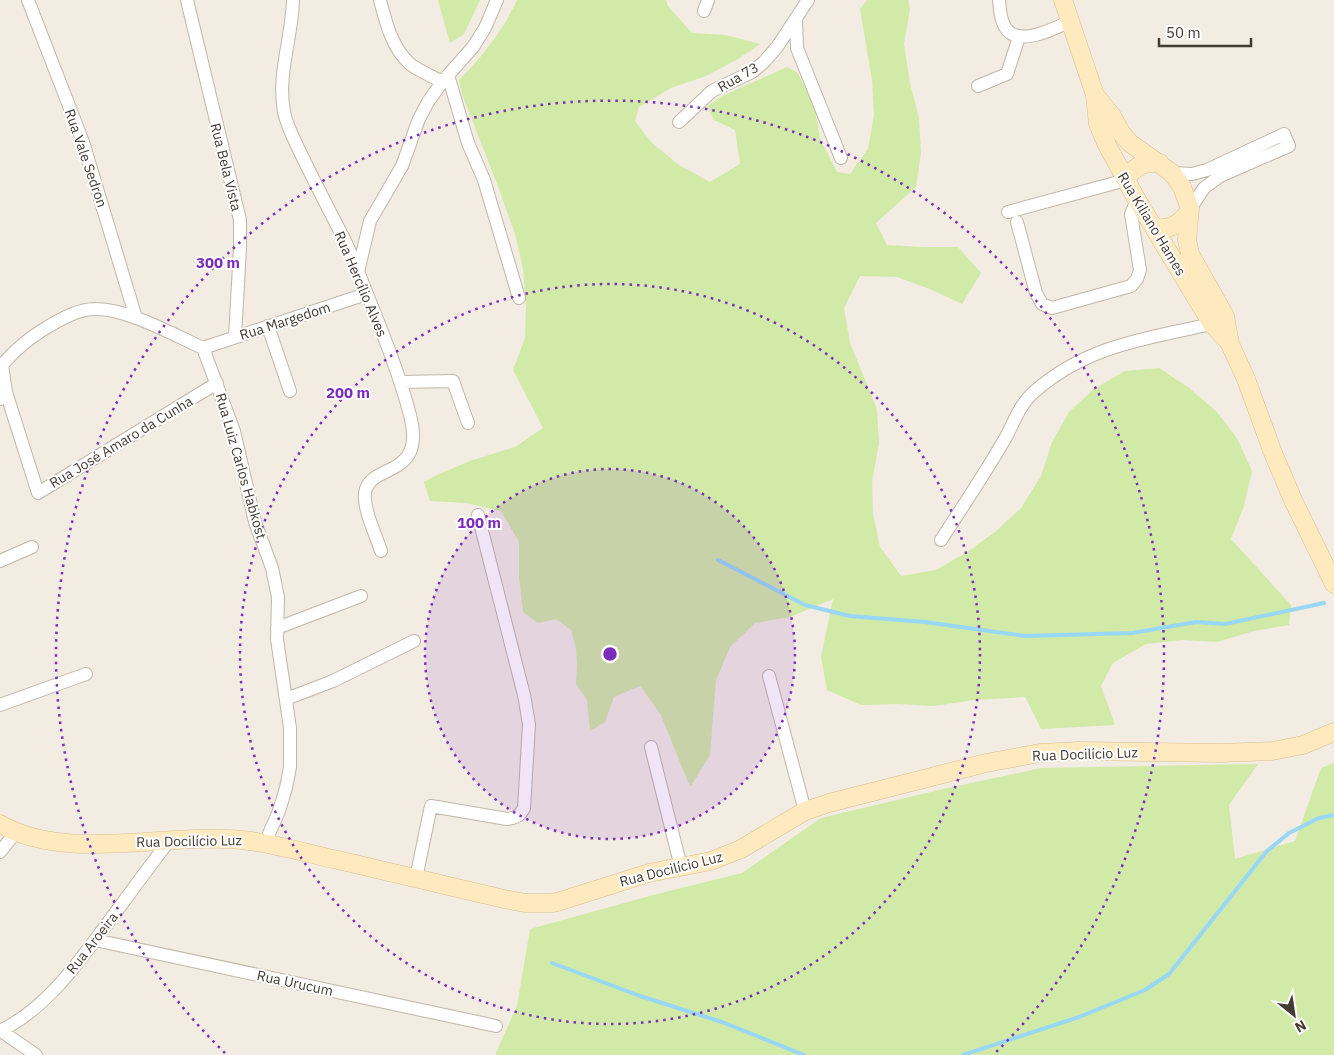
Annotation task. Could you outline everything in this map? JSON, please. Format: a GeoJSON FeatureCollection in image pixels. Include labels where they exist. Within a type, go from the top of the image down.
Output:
{"type":"FeatureCollection","features":[{"type":"Feature","properties":{"kind":"main road","name":"Rua Kiliano Hames"},"geometry":{"type":"LineString","coordinates":[[1063,0],[1095,94],[1098,124],[1107,145],[1137,200],[1212,324],[1230,344]]}},
{"type":"Feature","properties":{"kind":"main road","name":"Rua Kiliano Hames"},"geometry":{"type":"LineString","coordinates":[[1095,94],[1130,143],[1166,168],[1182,187],[1190,209],[1187,240],[1190,254],[1225,316],[1230,344],[1246,379],[1273,453],[1334,584]]}},
{"type":"Feature","properties":{"kind":"main road"},"geometry":{"type":"LineString","coordinates":[[1126,180],[1138,166],[1149,163],[1166,168]]}},
{"type":"Feature","properties":{"kind":"main road"},"geometry":{"type":"LineString","coordinates":[[1154,228],[1175,226],[1184,219],[1190,209]]}},
{"type":"Feature","properties":{"kind":"main road","name":"Rua Docilício Luz"},"geometry":{"type":"LineString","coordinates":[[0,824],[16,832],[37,838],[73,843],[223,839],[265,844],[504,899],[540,904],[569,900],[630,879],[723,858],[747,846],[805,811],[829,803],[986,763],[1040,753],[1088,751],[1221,753],[1264,751],[1303,745],[1334,732]]}},
{"type":"Feature","properties":{"kind":"street","name":"Rua Vale Sedron"},"geometry":{"type":"LineString","coordinates":[[28,0],[83,142],[136,318]]}},
{"type":"Feature","properties":{"kind":"street","name":"Rua Bela Vista"},"geometry":{"type":"LineString","coordinates":[[186,0],[240,220],[235,337]]}},
{"type":"Feature","properties":{"kind":"street","name":"Rua Hercílio Alves"},"geometry":{"type":"LineString","coordinates":[[293,0],[292,20],[283,66],[284,114],[358,272],[386,341],[414,433],[408,457],[402,464],[375,478],[366,486],[364,494],[366,507],[381,551]]}},
{"type":"Feature","properties":{"kind":"street"},"geometry":{"type":"LineString","coordinates":[[380,0],[387,25],[400,54],[412,65],[445,78],[484,180],[519,298]]}},
{"type":"Feature","properties":{"kind":"street"},"geometry":{"type":"LineString","coordinates":[[358,272],[370,221],[396,177],[419,119],[428,102],[445,78],[479,39],[497,0]]}},
{"type":"Feature","properties":{"kind":"street","name":"Rua 73"},"geometry":{"type":"LineString","coordinates":[[678,122],[712,91],[752,72],[764,62],[796,20],[808,0]]}},
{"type":"Feature","properties":{"kind":"street"},"geometry":{"type":"LineString","coordinates":[[999,0],[1004,27],[1008,32],[1019,37],[1050,31],[1070,21]]}},
{"type":"Feature","properties":{"kind":"street"},"geometry":{"type":"LineString","coordinates":[[796,20],[797,48],[841,158]]}},
{"type":"Feature","properties":{"kind":"street"},"geometry":{"type":"LineString","coordinates":[[978,86],[1007,74],[1019,37]]}},
{"type":"Feature","properties":{"kind":"street"},"geometry":{"type":"LineString","coordinates":[[1166,168],[1192,174],[1207,170],[1284,134],[1289,146],[1212,182],[1199,194],[1190,209]]}},
{"type":"Feature","properties":{"kind":"street"},"geometry":{"type":"LineString","coordinates":[[1008,212],[1126,180]]}},
{"type":"Feature","properties":{"kind":"street"},"geometry":{"type":"LineString","coordinates":[[1017,222],[1036,293],[1042,304],[1052,308],[1131,286],[1137,279],[1140,270],[1132,214],[1137,200]]}},
{"type":"Feature","properties":{"kind":"street","name":"Rua Margedom"},"geometry":{"type":"LineString","coordinates":[[203,348],[366,294]]}},
{"type":"Feature","properties":{"kind":"street"},"geometry":{"type":"LineString","coordinates":[[3,395],[2,365],[17,348],[56,322],[85,310],[95,308],[136,318],[203,348]]}},
{"type":"Feature","properties":{"kind":"street"},"geometry":{"type":"LineString","coordinates":[[942,540],[1006,436],[1018,413],[1033,393],[1071,365],[1096,352],[1133,341],[1212,324]]}},
{"type":"Feature","properties":{"kind":"street"},"geometry":{"type":"LineString","coordinates":[[268,326],[290,391]]}},
{"type":"Feature","properties":{"kind":"street","name":"Rua Luiz Carlos Habkost"},"geometry":{"type":"LineString","coordinates":[[203,348],[234,431],[255,522],[276,583],[278,597],[277,639],[290,735],[290,768],[279,811],[265,844]]}},
{"type":"Feature","properties":{"kind":"street"},"geometry":{"type":"LineString","coordinates":[[400,382],[453,382],[468,423]]}},
{"type":"Feature","properties":{"kind":"street","name":"Rua José Amaro da Cunha"},"geometry":{"type":"LineString","coordinates":[[3,395],[38,493],[217,384]]}},
{"type":"Feature","properties":{"kind":"street"},"geometry":{"type":"LineString","coordinates":[[416,878],[431,806],[506,819],[515,818],[521,814],[524,808],[529,724],[524,695],[478,515]]}},
{"type":"Feature","properties":{"kind":"street"},"geometry":{"type":"LineString","coordinates":[[0,560],[32,547]]}},
{"type":"Feature","properties":{"kind":"street"},"geometry":{"type":"LineString","coordinates":[[277,628],[361,596]]}},
{"type":"Feature","properties":{"kind":"street"},"geometry":{"type":"LineString","coordinates":[[286,699],[333,681],[414,642]]}},
{"type":"Feature","properties":{"kind":"street"},"geometry":{"type":"LineString","coordinates":[[0,705],[86,674]]}},
{"type":"Feature","properties":{"kind":"street"},"geometry":{"type":"LineString","coordinates":[[769,676],[805,811]]}},
{"type":"Feature","properties":{"kind":"street"},"geometry":{"type":"LineString","coordinates":[[651,747],[681,867]]}},
{"type":"Feature","properties":{"kind":"street"},"geometry":{"type":"LineString","coordinates":[[0,852],[16,832]]}},
{"type":"Feature","properties":{"kind":"street","name":"Rua Aroeira"},"geometry":{"type":"LineString","coordinates":[[0,1031],[16,1023],[44,1000],[95,940],[169,840]]}},
{"type":"Feature","properties":{"kind":"street","name":"Rua Urucum"},"geometry":{"type":"LineString","coordinates":[[95,940],[496,1026]]}},
{"type":"Feature","properties":{"kind":"street"},"geometry":{"type":"LineString","coordinates":[[0,1031],[36,1055]]}},
{"type":"Feature","properties":{"kind":"green space"},"geometry":{"type":"Polygon","coordinates":[[[438,0],[480,0],[464,34],[450,43],[438,0]]]}},
{"type":"Feature","properties":{"kind":"green space"},"geometry":{"type":"Polygon","coordinates":[[[517,0],[666,0],[668,6],[692,33],[726,35],[760,44],[738,59],[706,76],[671,88],[639,107],[635,121],[652,143],[679,165],[710,182],[740,164],[735,130],[714,120],[707,107],[720,97],[787,67],[798,73],[814,104],[820,139],[837,172],[850,174],[868,149],[874,115],[872,80],[860,9],[867,0],[908,0],[910,9],[904,44],[910,83],[919,118],[921,153],[916,187],[876,223],[887,245],[958,247],[981,273],[962,304],[930,289],[897,277],[860,276],[844,308],[850,343],[877,409],[879,443],[872,482],[873,514],[880,547],[901,576],[936,570],[967,552],[995,532],[1021,508],[1041,476],[1052,442],[1069,412],[1094,389],[1125,371],[1159,368],[1189,388],[1216,411],[1237,438],[1252,471],[1244,506],[1231,539],[1291,605],[1289,625],[1254,631],[1217,642],[1182,640],[1146,644],[1113,663],[1101,686],[1115,725],[1041,729],[1025,697],[974,700],[934,706],[898,704],[861,705],[827,690],[821,657],[833,599],[790,617],[755,623],[730,647],[716,680],[710,755],[691,786],[661,715],[640,686],[614,697],[605,722],[590,731],[587,700],[576,684],[576,648],[571,630],[556,619],[538,623],[523,612],[519,577],[519,542],[501,511],[466,503],[430,501],[424,482],[470,461],[515,447],[543,428],[513,370],[525,338],[526,304],[523,269],[515,234],[462,94],[459,80],[492,42],[506,22],[517,0]]]}},
{"type":"Feature","properties":{"kind":"green space"},"geometry":{"type":"Polygon","coordinates":[[[1334,763],[1334,1055],[495,1055],[517,1006],[530,929],[742,873],[821,818],[1041,768],[1258,764],[1229,805],[1235,859],[1295,841],[1321,768],[1334,763]]]}},
{"type":"Feature","properties":{"kind":"waterway"},"geometry":{"type":"LineString","coordinates":[[718,560],[805,605],[850,616],[925,622],[1025,636],[1132,633],[1196,622],[1225,624],[1324,603]]}},
{"type":"Feature","properties":{"kind":"waterway"},"geometry":{"type":"LineString","coordinates":[[963,1055],[1079,1017],[1145,990],[1169,974],[1267,851],[1289,833],[1319,818],[1334,815]]}},
{"type":"Feature","properties":{"kind":"waterway"},"geometry":{"type":"LineString","coordinates":[[552,963],[640,996],[722,1022],[804,1055]]}}]}
